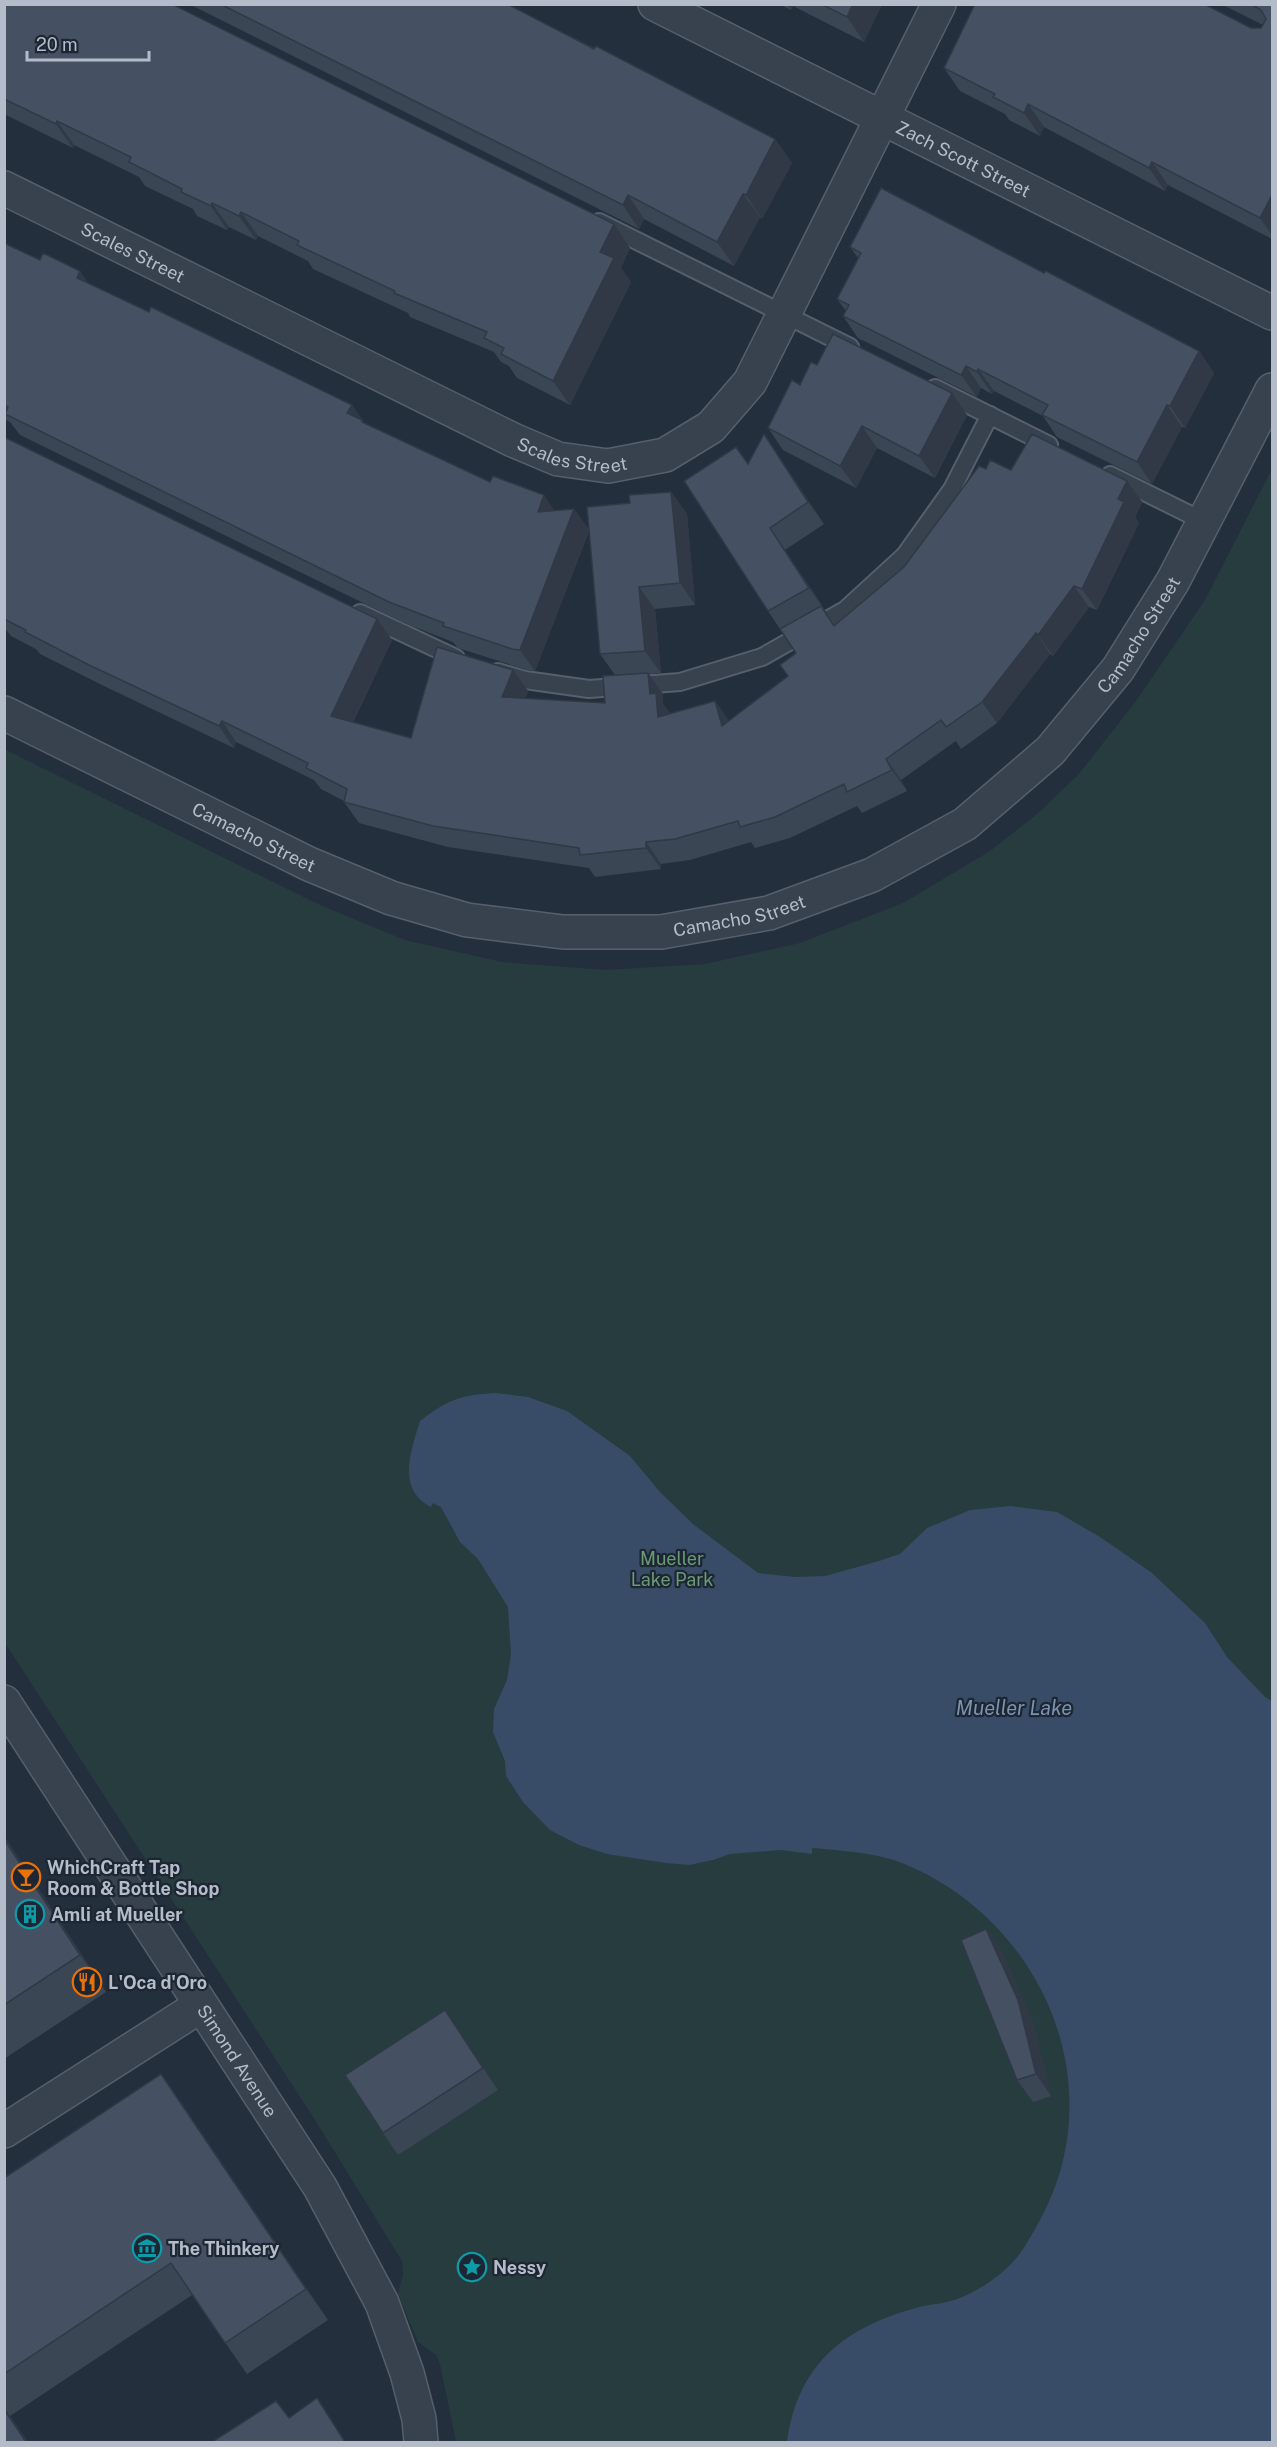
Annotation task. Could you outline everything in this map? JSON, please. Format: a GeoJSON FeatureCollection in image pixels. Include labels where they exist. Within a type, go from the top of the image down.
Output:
{"type":"FeatureCollection","features":[{"type":"Feature","properties":{"kind":"street","name":"Zach Scott Street"},"geometry":{"type":"LineString","coordinates":[[655,4],[1272,313]]}},
{"type":"Feature","properties":{"kind":"street","name":"Scales Street"},"geometry":{"type":"LineString","coordinates":[[4,188],[513,440],[558,459],[608,466],[665,455],[711,427],[750,382],[939,4]]}},
{"type":"Feature","properties":{"kind":"street","name":"Camacho Street"},"geometry":{"type":"LineString","coordinates":[[4,713],[309,864],[391,898],[467,920],[563,932],[661,932],[770,913],[872,875],[965,824],[1050,751],[1118,669],[1173,581],[1272,390]]}},
{"type":"Feature","properties":{"kind":"street","name":"Simond Avenue"},"geometry":{"type":"LineString","coordinates":[[4,1702],[320,2187],[382,2303],[407,2373],[419,2419],[421,2442]]}},
{"type":"Feature","properties":{"kind":"street"},"geometry":{"type":"LineString","coordinates":[[4,2131],[200,2006]]}},
{"type":"Feature","properties":{"kind":"lane"},"geometry":{"type":"LineString","coordinates":[[588,217],[866,354]]}},
{"type":"Feature","properties":{"kind":"lane"},"geometry":{"type":"LineString","coordinates":[[917,379],[1065,453]]}},
{"type":"Feature","properties":{"kind":"lane"},"geometry":{"type":"LineString","coordinates":[[349,607],[446,655],[525,680],[589,689],[680,682],[762,657],[845,610],[905,555],[952,489],[990,415]]}},
{"type":"Feature","properties":{"kind":"lane"},"geometry":{"type":"LineString","coordinates":[[1097,469],[1205,522]]}},
{"type":"Feature","properties":{"kind":"green space","name":"Mueller Lake Park"},"geometry":{"type":"Polygon","coordinates":[[[1272,469],[1272,2442],[456,2442],[440,2364],[436,2355],[418,2342],[398,2294],[403,2275],[402,2261],[315,2120],[5,1643],[4,749],[320,905],[405,940],[502,962],[605,970],[705,964],[800,943],[903,903],[990,851],[1037,814],[1079,774],[1136,701],[1205,600],[1272,469]]]}},
{"type":"Feature","properties":{"kind":"water","name":"Mueller Lake"},"geometry":{"type":"Polygon","coordinates":[[[495,1393],[528,1397],[567,1411],[630,1456],[660,1492],[693,1524],[758,1573],[795,1577],[825,1576],[879,1561],[900,1554],[927,1528],[970,1510],[1011,1506],[1057,1512],[1100,1537],[1152,1573],[1205,1623],[1227,1657],[1265,1697],[1272,1701],[1272,2442],[787,2442],[793,2414],[802,2390],[814,2370],[829,2352],[869,2325],[893,2315],[950,2301],[973,2292],[1002,2273],[1023,2249],[1044,2212],[1057,2182],[1069,2124],[1068,2076],[1058,2031],[1040,1988],[1014,1948],[983,1914],[945,1885],[902,1863],[869,1854],[812,1848],[812,1854],[781,1850],[730,1854],[689,1865],[607,1854],[579,1845],[550,1830],[523,1802],[506,1776],[505,1761],[493,1732],[494,1709],[507,1680],[511,1654],[508,1607],[478,1559],[460,1542],[441,1507],[433,1503],[431,1507],[413,1490],[409,1468],[420,1421],[454,1400],[472,1395],[495,1393]]]}},
{"type":"Feature","properties":{"kind":"building"},"geometry":{"type":"Polygon","coordinates":[[[4,4],[172,4],[614,224],[600,252],[614,258],[553,381],[501,354],[504,348],[484,338],[487,332],[394,293],[395,291],[297,245],[299,241],[241,212],[239,216],[181,192],[182,189],[129,162],[131,157],[57,121],[56,124],[4,99],[4,4]]]}},
{"type":"Feature","properties":{"kind":"building"},"geometry":{"type":"Polygon","coordinates":[[[220,4],[507,4],[594,49],[596,46],[775,139],[746,195],[743,194],[717,242],[628,195],[623,205],[220,4]]]}},
{"type":"Feature","properties":{"kind":"building"},"geometry":{"type":"Polygon","coordinates":[[[821,4],[853,4],[847,17],[821,4]]]}},
{"type":"Feature","properties":{"kind":"building"},"geometry":{"type":"Polygon","coordinates":[[[975,4],[1204,4],[1251,28],[1261,28],[1266,19],[1261,10],[1251,4],[1272,4],[1272,195],[1260,218],[1152,162],[1149,168],[1028,104],[1024,113],[993,97],[995,94],[944,68],[975,4]]]}},
{"type":"Feature","properties":{"kind":"building"},"geometry":{"type":"Polygon","coordinates":[[[881,188],[1199,351],[1137,462],[1042,415],[1048,405],[978,369],[977,372],[966,366],[961,375],[843,316],[849,305],[837,299],[861,253],[850,247],[881,188]]]}},
{"type":"Feature","properties":{"kind":"building"},"geometry":{"type":"Polygon","coordinates":[[[4,243],[40,260],[43,253],[80,271],[77,278],[149,312],[151,307],[352,405],[347,413],[362,422],[490,482],[493,476],[544,495],[538,512],[574,509],[520,650],[443,626],[444,623],[389,602],[5,414],[8,407],[4,405],[4,243]]]}},
{"type":"Feature","properties":{"kind":"building"},"geometry":{"type":"Polygon","coordinates":[[[833,334],[952,393],[919,456],[862,426],[840,466],[768,428],[792,380],[800,385],[811,362],[817,365],[833,334]]]}},
{"type":"Feature","properties":{"kind":"building"},"geometry":{"type":"Polygon","coordinates":[[[764,434],[808,502],[770,528],[809,588],[768,611],[684,481],[736,447],[748,464],[764,434]]]}},
{"type":"Feature","properties":{"kind":"building"},"geometry":{"type":"Polygon","coordinates":[[[1032,434],[1127,481],[1118,499],[1124,502],[1082,589],[1074,586],[1038,635],[1036,633],[982,702],[946,727],[941,720],[886,759],[892,770],[847,792],[844,784],[775,817],[740,827],[738,821],[675,839],[646,842],[646,848],[580,855],[579,848],[433,826],[344,802],[347,789],[306,768],[308,763],[222,721],[219,726],[89,665],[4,619],[4,437],[377,619],[331,716],[411,738],[437,647],[513,670],[502,697],[605,703],[603,676],[648,673],[650,694],[656,693],[658,717],[715,701],[722,726],[788,676],[780,665],[796,653],[780,629],[821,606],[834,626],[904,567],[979,466],[986,469],[990,460],[1011,470],[1032,434]]]}},
{"type":"Feature","properties":{"kind":"building"},"geometry":{"type":"Polygon","coordinates":[[[671,492],[680,583],[639,587],[645,651],[600,654],[587,507],[630,503],[629,495],[671,492]]]}},
{"type":"Feature","properties":{"kind":"building"},"geometry":{"type":"Polygon","coordinates":[[[4,1839],[80,1955],[4,2005],[4,1839]]]}},
{"type":"Feature","properties":{"kind":"building"},"geometry":{"type":"Polygon","coordinates":[[[986,1929],[1018,2000],[1036,2074],[1017,2080],[961,1940],[986,1929]]]}},
{"type":"Feature","properties":{"kind":"building"},"geometry":{"type":"Polygon","coordinates":[[[445,2010],[483,2068],[383,2133],[345,2075],[445,2010]]]}},
{"type":"Feature","properties":{"kind":"building","name":"The Thinkery"},"geometry":{"type":"Polygon","coordinates":[[[161,2074],[306,2289],[225,2343],[171,2263],[4,2374],[4,2178],[161,2074]]]}},
{"type":"Feature","properties":{"kind":"building"},"geometry":{"type":"Polygon","coordinates":[[[317,2398],[345,2442],[212,2442],[276,2401],[289,2418],[317,2398]]]}},
{"type":"Feature","properties":{"kind":"building"},"geometry":{"type":"Polygon","coordinates":[[[4,2409],[26,2442],[4,2442],[4,2409]]]}},
{"type":"Feature","properties":{"kind":"place","name":"WhichCraft Tap Room & Bottle Shop"},"geometry":{"type":"Point","coordinates":[26,1877]}},
{"type":"Feature","properties":{"kind":"place","name":"Amli at Mueller"},"geometry":{"type":"Point","coordinates":[30,1914]}},
{"type":"Feature","properties":{"kind":"place","name":"L'Oca d'Oro"},"geometry":{"type":"Point","coordinates":[87,1982]}},
{"type":"Feature","properties":{"kind":"place","name":"The Thinkery"},"geometry":{"type":"Point","coordinates":[147,2248]}},
{"type":"Feature","properties":{"kind":"place","name":"Nessy"},"geometry":{"type":"Point","coordinates":[472,2267]}}]}
